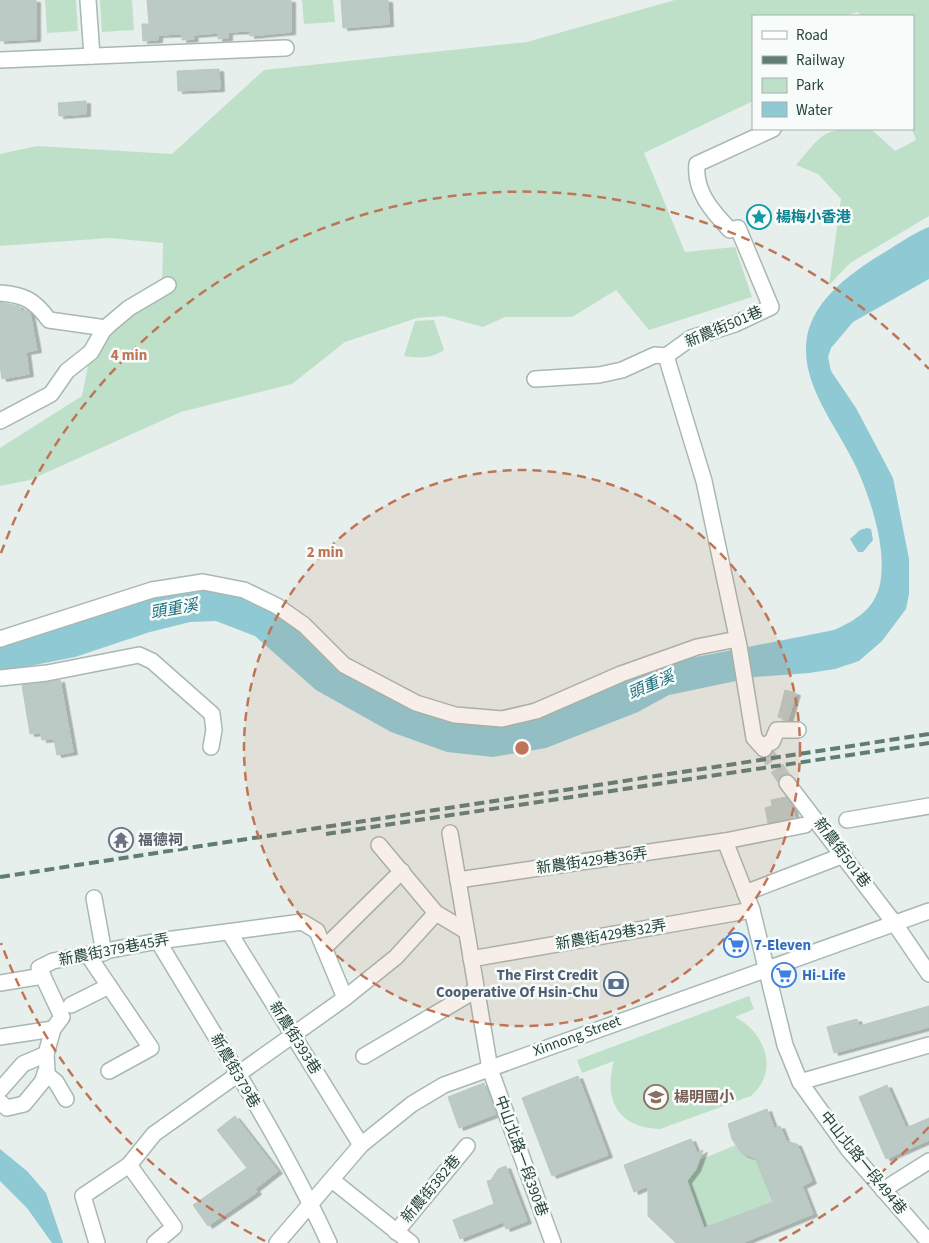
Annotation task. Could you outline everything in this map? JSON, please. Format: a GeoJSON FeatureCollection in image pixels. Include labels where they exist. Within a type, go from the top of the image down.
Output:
{"type":"FeatureCollection","features":[{"type":"Feature","properties":{"kind":"street"},"geometry":{"type":"LineString","coordinates":[[88,0],[92,56]]}},
{"type":"Feature","properties":{"kind":"street"},"geometry":{"type":"LineString","coordinates":[[0,60],[286,48]]}},
{"type":"Feature","properties":{"kind":"street","name":"新農街501巷"},"geometry":{"type":"LineString","coordinates":[[535,379],[599,375],[622,370],[655,355],[666,356],[691,338],[735,324],[771,307],[738,228],[730,230],[714,214],[700,191],[696,176],[697,164],[770,130]]}},
{"type":"Feature","properties":{"kind":"street"},"geometry":{"type":"LineString","coordinates":[[0,421],[51,394],[67,372],[91,352],[106,328],[129,308],[168,285]]}},
{"type":"Feature","properties":{"kind":"street"},"geometry":{"type":"LineString","coordinates":[[0,293],[14,294],[37,304],[49,320],[106,328]]}},
{"type":"Feature","properties":{"kind":"street"},"geometry":{"type":"LineString","coordinates":[[666,356],[704,481],[738,643],[754,738],[763,748],[772,742],[777,730],[798,730]]}},
{"type":"Feature","properties":{"kind":"street"},"geometry":{"type":"LineString","coordinates":[[0,639],[152,590],[203,582],[244,590],[277,606],[304,625],[344,664],[416,704],[455,714],[502,720],[536,711],[621,674],[697,647],[738,643]]}},
{"type":"Feature","properties":{"kind":"street"},"geometry":{"type":"LineString","coordinates":[[0,678],[47,673],[139,655],[152,661],[212,714],[214,730],[211,747]]}},
{"type":"Feature","properties":{"kind":"street","name":"新農街501巷"},"geometry":{"type":"LineString","coordinates":[[787,783],[844,855],[929,974]]}},
{"type":"Feature","properties":{"kind":"street"},"geometry":{"type":"LineString","coordinates":[[847,820],[929,806]]}},
{"type":"Feature","properties":{"kind":"street","name":"新農街429巷36弄"},"geometry":{"type":"LineString","coordinates":[[458,880],[725,841],[805,825]]}},
{"type":"Feature","properties":{"kind":"street","name":"中山北路一段390巷"},"geometry":{"type":"LineString","coordinates":[[450,833],[490,1069],[553,1243]]}},
{"type":"Feature","properties":{"kind":"street","name":"中山北路一段494巷"},"geometry":{"type":"LineString","coordinates":[[725,841],[752,910],[785,1044],[800,1082],[848,1149],[929,1242]]}},
{"type":"Feature","properties":{"kind":"street"},"geometry":{"type":"LineString","coordinates":[[379,845],[436,913],[466,931]]}},
{"type":"Feature","properties":{"kind":"street"},"geometry":{"type":"LineString","coordinates":[[745,893],[844,855]]}},
{"type":"Feature","properties":{"kind":"street"},"geometry":{"type":"LineString","coordinates":[[324,948],[402,871]]}},
{"type":"Feature","properties":{"kind":"street"},"geometry":{"type":"LineString","coordinates":[[94,898],[104,953]]}},
{"type":"Feature","properties":{"kind":"street","name":"新農街429巷32弄"},"geometry":{"type":"LineString","coordinates":[[471,959],[752,910]]}},
{"type":"Feature","properties":{"kind":"street","name":"Xinnong Street"},"geometry":{"type":"LineString","coordinates":[[277,1243],[361,1145],[412,1104],[444,1085],[929,911]]}},
{"type":"Feature","properties":{"kind":"street"},"geometry":{"type":"LineString","coordinates":[[97,1243],[83,1196],[129,1165],[154,1134],[345,998],[396,957],[436,913]]}},
{"type":"Feature","properties":{"kind":"street","name":"新農街379巷45弄"},"geometry":{"type":"LineString","coordinates":[[0,1102],[7,1108],[24,1104],[42,1082],[45,1073],[46,1054],[53,1029],[62,1017],[39,968],[53,961],[104,953],[158,941],[302,922],[317,931],[345,998]]}},
{"type":"Feature","properties":{"kind":"street","name":"新農街393巷"},"geometry":{"type":"LineString","coordinates":[[229,932],[361,1145]]}},
{"type":"Feature","properties":{"kind":"street","name":"新農街379巷"},"geometry":{"type":"LineString","coordinates":[[158,941],[238,1074],[311,1203],[329,1243]]}},
{"type":"Feature","properties":{"kind":"street"},"geometry":{"type":"LineString","coordinates":[[88,955],[150,1048],[109,1070]]}},
{"type":"Feature","properties":{"kind":"street"},"geometry":{"type":"LineString","coordinates":[[0,983],[43,976]]}},
{"type":"Feature","properties":{"kind":"street"},"geometry":{"type":"LineString","coordinates":[[71,1005],[109,986]]}},
{"type":"Feature","properties":{"kind":"street"},"geometry":{"type":"LineString","coordinates":[[364,1056],[476,990]]}},
{"type":"Feature","properties":{"kind":"street"},"geometry":{"type":"LineString","coordinates":[[0,1037],[53,1029]]}},
{"type":"Feature","properties":{"kind":"street"},"geometry":{"type":"LineString","coordinates":[[800,1082],[929,1045]]}},
{"type":"Feature","properties":{"kind":"street"},"geometry":{"type":"LineString","coordinates":[[0,1090],[23,1064],[46,1054]]}},
{"type":"Feature","properties":{"kind":"street"},"geometry":{"type":"LineString","coordinates":[[45,1073],[56,1082],[66,1099]]}},
{"type":"Feature","properties":{"kind":"street","name":"新農街382巷"},"geometry":{"type":"LineString","coordinates":[[396,1232],[467,1146]]}},
{"type":"Feature","properties":{"kind":"street"},"geometry":{"type":"LineString","coordinates":[[883,1190],[929,1161]]}},
{"type":"Feature","properties":{"kind":"street"},"geometry":{"type":"LineString","coordinates":[[129,1165],[174,1227],[155,1243]]}},
{"type":"Feature","properties":{"kind":"street","name":"新農街382巷"},"geometry":{"type":"LineString","coordinates":[[332,1180],[410,1243]]}},
{"type":"Feature","properties":{"kind":"green space"},"geometry":{"type":"Polygon","coordinates":[[[45,0],[76,0],[78,31],[47,33],[45,0]]]}},
{"type":"Feature","properties":{"kind":"green space"},"geometry":{"type":"Polygon","coordinates":[[[100,0],[132,0],[134,30],[102,32],[100,0]]]}},
{"type":"Feature","properties":{"kind":"green space"},"geometry":{"type":"Polygon","coordinates":[[[302,0],[333,0],[335,22],[304,24],[302,0]]]}},
{"type":"Feature","properties":{"kind":"green space"},"geometry":{"type":"Polygon","coordinates":[[[675,0],[929,0],[929,216],[850,263],[829,285],[841,199],[818,174],[796,165],[820,138],[834,131],[872,130],[895,151],[916,140],[912,130],[914,130],[914,15],[860,15],[858,12],[847,15],[752,15],[752,101],[644,153],[685,252],[735,247],[752,297],[649,330],[616,290],[572,317],[505,317],[483,327],[443,316],[417,318],[345,342],[292,384],[181,412],[30,480],[0,486],[0,448],[82,396],[92,346],[162,290],[163,243],[109,238],[0,246],[0,154],[37,146],[172,154],[264,70],[527,42],[675,0]]]}},
{"type":"Feature","properties":{"kind":"green space"},"geometry":{"type":"Polygon","coordinates":[[[434,320],[444,350],[425,357],[404,356],[415,321],[434,320]]]}},
{"type":"Feature","properties":{"kind":"green space"},"geometry":{"type":"Polygon","coordinates":[[[749,996],[754,1009],[735,1017],[754,1032],[761,1042],[767,1064],[760,1086],[751,1096],[660,1129],[634,1123],[624,1117],[617,1109],[611,1088],[614,1061],[582,1073],[577,1060],[749,996]]]}},
{"type":"Feature","properties":{"kind":"green space"},"geometry":{"type":"Polygon","coordinates":[[[736,1145],[742,1154],[755,1158],[773,1202],[704,1228],[687,1181],[696,1169],[699,1160],[736,1145]]]}},
{"type":"Feature","properties":{"kind":"water","name":"頭重溪"},"geometry":{"type":"Polygon","coordinates":[[[929,227],[929,279],[853,322],[831,348],[828,357],[831,371],[856,408],[893,478],[909,559],[909,594],[906,609],[882,641],[859,661],[835,669],[755,677],[669,695],[638,712],[546,748],[493,757],[447,752],[391,732],[316,690],[255,636],[216,621],[190,622],[150,632],[75,657],[0,672],[0,643],[156,593],[202,587],[254,600],[415,707],[445,721],[494,727],[535,719],[609,685],[676,661],[834,630],[847,624],[867,609],[874,601],[878,591],[882,566],[880,541],[862,481],[851,456],[817,395],[811,379],[807,363],[806,346],[809,329],[815,314],[837,287],[864,265],[919,231],[929,227]]]}},
{"type":"Feature","properties":{"kind":"water"},"geometry":{"type":"Polygon","coordinates":[[[871,529],[873,540],[863,552],[858,552],[850,539],[860,530],[871,529]]]}},
{"type":"Feature","properties":{"kind":"water"},"geometry":{"type":"Polygon","coordinates":[[[0,1149],[27,1171],[46,1193],[63,1243],[52,1243],[27,1208],[0,1181],[0,1149]]]}},
{"type":"Feature","properties":{"kind":"building"},"geometry":{"type":"Polygon","coordinates":[[[0,0],[36,0],[36,39],[0,41],[0,0]]]}},
{"type":"Feature","properties":{"kind":"building"},"geometry":{"type":"Polygon","coordinates":[[[147,0],[291,0],[291,32],[250,36],[250,31],[228,32],[228,38],[218,39],[218,33],[193,35],[194,39],[182,40],[182,34],[158,35],[158,40],[143,41],[142,24],[149,24],[147,0]]]}},
{"type":"Feature","properties":{"kind":"building"},"geometry":{"type":"Polygon","coordinates":[[[341,0],[388,0],[389,24],[343,28],[341,0]]]}},
{"type":"Feature","properties":{"kind":"building"},"geometry":{"type":"Polygon","coordinates":[[[219,69],[220,89],[178,91],[177,71],[219,69]]]}},
{"type":"Feature","properties":{"kind":"building"},"geometry":{"type":"Polygon","coordinates":[[[86,101],[86,114],[59,116],[58,103],[86,101]]]}},
{"type":"Feature","properties":{"kind":"building"},"geometry":{"type":"Polygon","coordinates":[[[0,302],[19,306],[22,311],[27,310],[30,313],[37,350],[26,352],[29,374],[2,379],[0,365],[0,302]]]}},
{"type":"Feature","properties":{"kind":"building"},"geometry":{"type":"Polygon","coordinates":[[[60,680],[73,752],[57,755],[54,739],[42,740],[41,733],[30,734],[22,685],[60,680]]]}},
{"type":"Feature","properties":{"kind":"building"},"geometry":{"type":"Polygon","coordinates":[[[785,690],[796,693],[788,720],[778,717],[785,690]]]}},
{"type":"Feature","properties":{"kind":"building"},"geometry":{"type":"Polygon","coordinates":[[[786,797],[792,805],[795,818],[768,823],[765,808],[772,806],[771,800],[786,797]]]}},
{"type":"Feature","properties":{"kind":"building"},"geometry":{"type":"Polygon","coordinates":[[[929,1006],[929,1027],[834,1053],[827,1027],[857,1019],[859,1026],[929,1006]]]}},
{"type":"Feature","properties":{"kind":"building"},"geometry":{"type":"Polygon","coordinates":[[[578,1076],[608,1155],[552,1176],[522,1098],[578,1076]]]}},
{"type":"Feature","properties":{"kind":"building"},"geometry":{"type":"Polygon","coordinates":[[[484,1083],[496,1114],[459,1128],[448,1097],[484,1083]]]}},
{"type":"Feature","properties":{"kind":"building"},"geometry":{"type":"Polygon","coordinates":[[[887,1085],[906,1128],[929,1118],[929,1140],[886,1159],[859,1097],[887,1085]]]}},
{"type":"Feature","properties":{"kind":"building"},"geometry":{"type":"Polygon","coordinates":[[[767,1109],[774,1128],[780,1126],[786,1141],[797,1144],[812,1181],[802,1186],[813,1214],[742,1243],[676,1243],[648,1216],[648,1186],[634,1192],[624,1165],[691,1139],[697,1153],[703,1150],[696,1169],[687,1181],[704,1228],[773,1202],[755,1158],[742,1154],[732,1139],[728,1124],[767,1109]]]}},
{"type":"Feature","properties":{"kind":"building"},"geometry":{"type":"Polygon","coordinates":[[[235,1116],[278,1171],[255,1189],[257,1192],[208,1226],[193,1205],[247,1168],[217,1130],[235,1116]]]}},
{"type":"Feature","properties":{"kind":"building"},"geometry":{"type":"Polygon","coordinates":[[[506,1166],[527,1221],[506,1229],[503,1222],[460,1239],[453,1220],[494,1204],[487,1181],[491,1180],[498,1169],[506,1166]]]}},
{"type":"Feature","properties":{"kind":"tunnel"},"geometry":{"type":"LineString","coordinates":[[764,749],[787,783]]}},
{"type":"Feature","properties":{"kind":"railway"},"geometry":{"type":"LineString","coordinates":[[0,877],[929,734]]}},
{"type":"Feature","properties":{"kind":"railway"},"geometry":{"type":"LineString","coordinates":[[326,834],[929,743]]}},
{"type":"Feature","properties":{"kind":"place","name":"楊梅小香港"},"geometry":{"type":"Point","coordinates":[759,217]}},
{"type":"Feature","properties":{"kind":"place","name":"福德祠"},"geometry":{"type":"Point","coordinates":[121,840]}},
{"type":"Feature","properties":{"kind":"place","name":"7-Eleven"},"geometry":{"type":"Point","coordinates":[736,945]}},
{"type":"Feature","properties":{"kind":"place","name":"Hi-Life"},"geometry":{"type":"Point","coordinates":[784,975]}},
{"type":"Feature","properties":{"kind":"place","name":"The First Credit Cooperative Of Hsin-Chu"},"geometry":{"type":"Point","coordinates":[616,984]}},
{"type":"Feature","properties":{"kind":"place","name":"楊明國小"},"geometry":{"type":"Point","coordinates":[656,1097]}}]}
